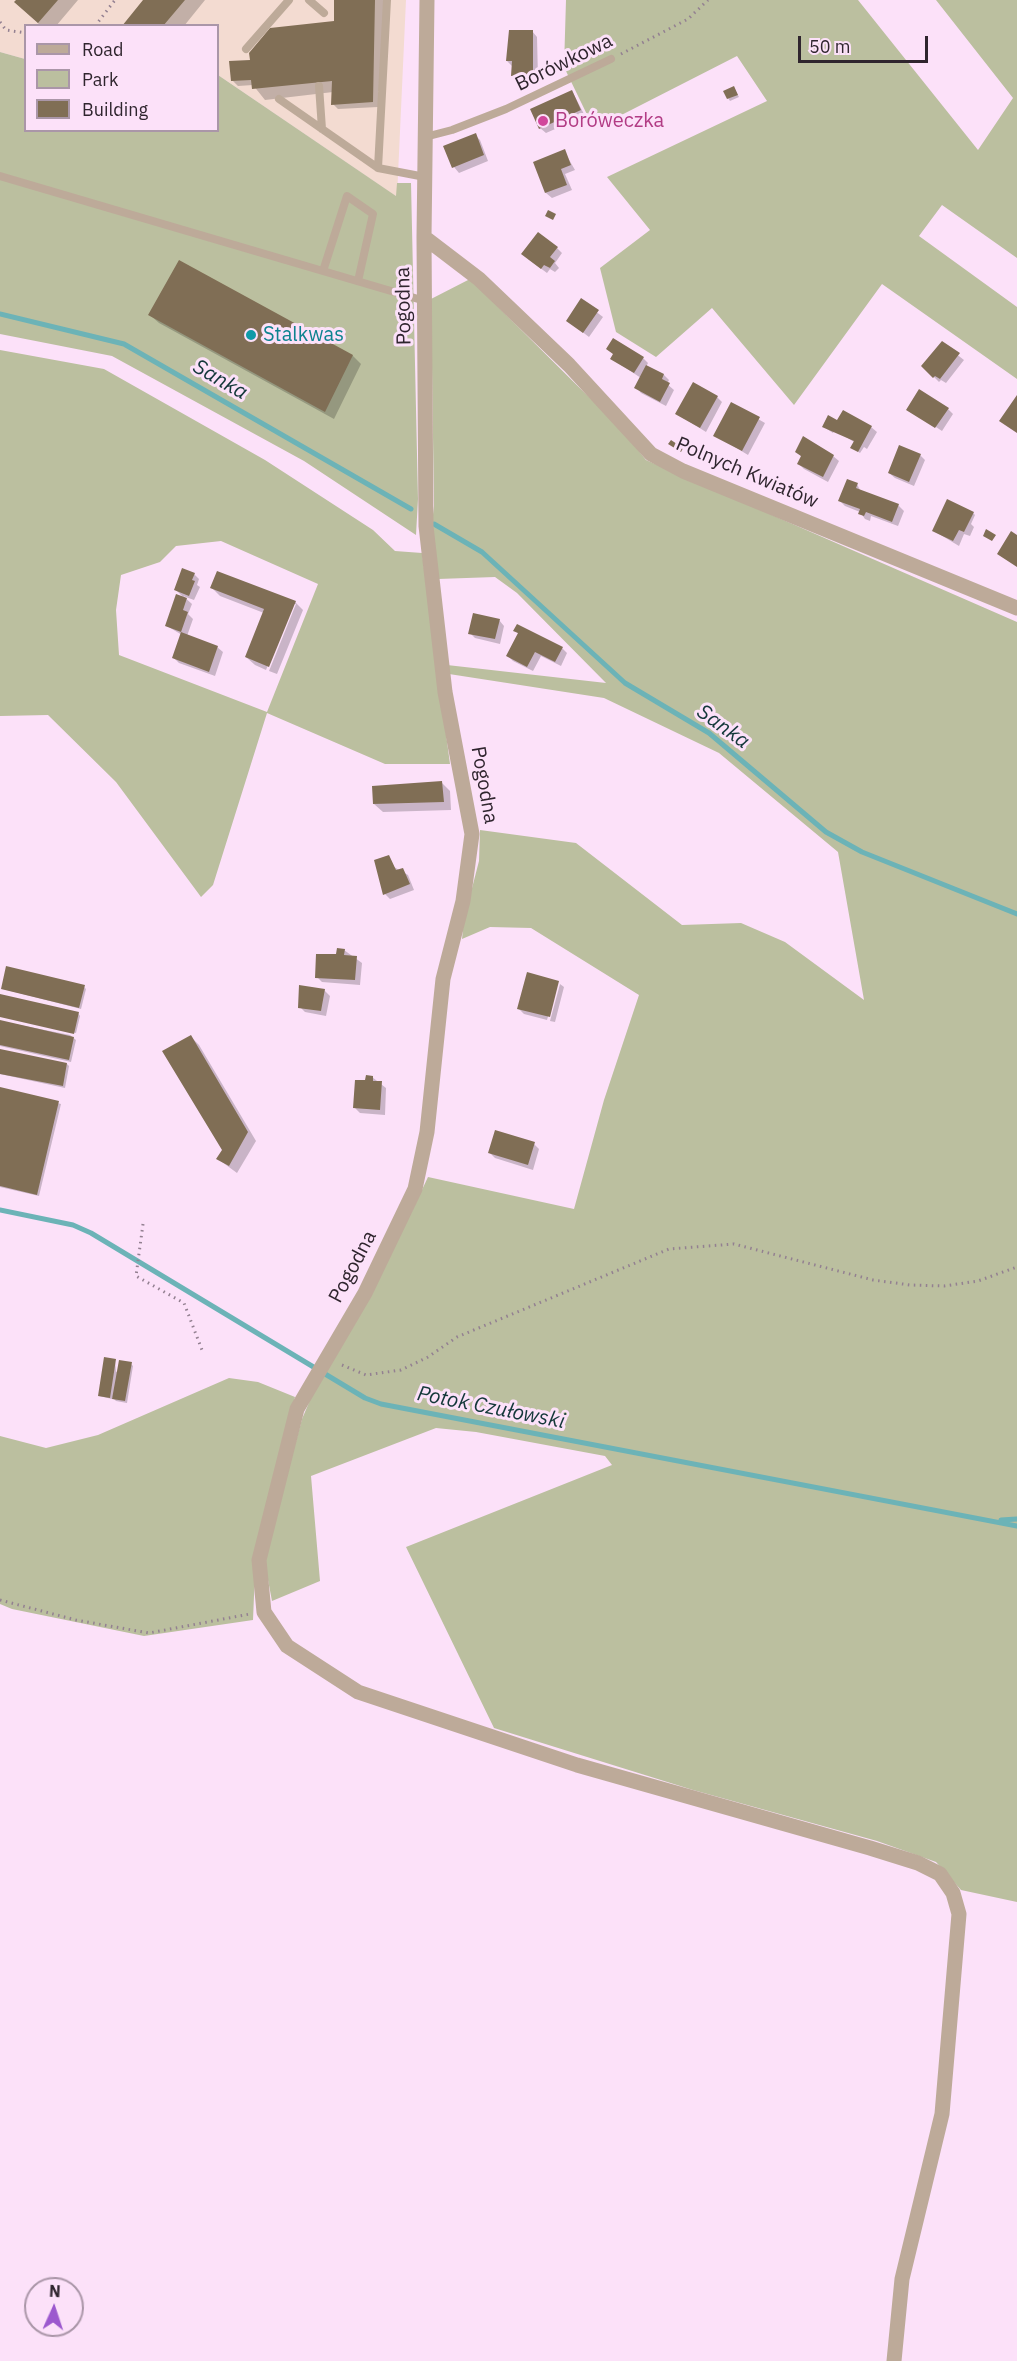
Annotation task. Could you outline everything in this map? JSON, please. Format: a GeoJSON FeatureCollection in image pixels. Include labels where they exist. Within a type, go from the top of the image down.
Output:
{"type":"FeatureCollection","features":[{"type":"Feature","properties":{"kind":"street","name":"Pogodna"},"geometry":{"type":"LineString","coordinates":[[264,1611],[259,1560],[297,1409],[324,1358],[365,1293],[415,1189],[428,1132],[443,979],[463,901],[472,834],[445,692],[426,526],[424,237],[427,0]]}},
{"type":"Feature","properties":{"kind":"street","name":"Polnych Kwiatów"},"geometry":{"type":"LineString","coordinates":[[424,237],[479,279],[568,365],[651,454],[683,471],[1017,608]]}},
{"type":"Feature","properties":{"kind":"street"},"geometry":{"type":"LineString","coordinates":[[264,1611],[287,1646],[358,1692],[577,1765],[870,1848],[918,1863],[940,1874],[953,1893],[959,1914],[942,2114],[902,2279],[894,2361]]}},
{"type":"Feature","properties":{"kind":"lane"},"geometry":{"type":"LineString","coordinates":[[246,49],[289,0]]}},
{"type":"Feature","properties":{"kind":"lane"},"geometry":{"type":"LineString","coordinates":[[309,0],[324,13]]}},
{"type":"Feature","properties":{"kind":"lane"},"geometry":{"type":"LineString","coordinates":[[378,168],[387,0]]}},
{"type":"Feature","properties":{"kind":"lane","name":"Borówkowa"},"geometry":{"type":"LineString","coordinates":[[425,137],[452,130],[506,109],[611,59]]}},
{"type":"Feature","properties":{"kind":"lane"},"geometry":{"type":"LineString","coordinates":[[319,86],[322,129]]}},
{"type":"Feature","properties":{"kind":"lane"},"geometry":{"type":"LineString","coordinates":[[279,99],[378,168],[425,177]]}},
{"type":"Feature","properties":{"kind":"lane"},"geometry":{"type":"LineString","coordinates":[[0,176],[425,300]]}},
{"type":"Feature","properties":{"kind":"lane"},"geometry":{"type":"LineString","coordinates":[[322,271],[347,196],[373,214],[358,281]]}},
{"type":"Feature","properties":{"kind":"path"},"geometry":{"type":"LineString","coordinates":[[96,24],[115,0]]}},
{"type":"Feature","properties":{"kind":"path","name":"Borówkowa"},"geometry":{"type":"LineString","coordinates":[[611,59],[688,19],[708,0]]}},
{"type":"Feature","properties":{"kind":"path"},"geometry":{"type":"LineString","coordinates":[[0,22],[6,30],[24,33]]}},
{"type":"Feature","properties":{"kind":"path"},"geometry":{"type":"LineString","coordinates":[[142,1224],[136,1276],[184,1303],[202,1350]]}},
{"type":"Feature","properties":{"kind":"path"},"geometry":{"type":"LineString","coordinates":[[324,1358],[366,1375],[401,1370],[428,1357],[457,1337],[669,1249],[734,1244],[873,1280],[910,1285],[944,1286],[978,1281],[1017,1267]]}},
{"type":"Feature","properties":{"kind":"path"},"geometry":{"type":"LineString","coordinates":[[0,1600],[76,1620],[149,1633],[264,1611]]}},
{"type":"Feature","properties":{"kind":"shaded area"},"geometry":{"type":"Polygon","coordinates":[[[0,0],[406,0],[397,197],[219,76],[219,24],[24,24],[24,59],[0,52],[0,0]]]}},
{"type":"Feature","properties":{"kind":"green space"},"geometry":{"type":"Polygon","coordinates":[[[566,0],[858,0],[978,150],[1013,98],[936,0],[1017,0],[1017,258],[942,205],[919,236],[1017,307],[1017,379],[882,284],[794,405],[712,308],[656,357],[616,332],[600,268],[650,230],[607,177],[767,101],[737,56],[594,129],[564,67],[566,0]]]}},
{"type":"Feature","properties":{"kind":"green space"},"geometry":{"type":"Polygon","coordinates":[[[0,52],[24,59],[24,132],[219,132],[219,76],[396,196],[397,183],[411,183],[418,499],[416,535],[304,461],[112,356],[0,334],[0,52]]]}},
{"type":"Feature","properties":{"kind":"green space"},"geometry":{"type":"Polygon","coordinates":[[[470,279],[621,429],[646,460],[1017,622],[1017,1902],[961,1890],[936,1862],[877,1841],[693,1790],[494,1728],[406,1547],[612,1465],[605,1456],[476,1432],[436,1428],[311,1476],[320,1581],[272,1601],[264,1559],[302,1419],[319,1379],[412,1211],[428,1177],[574,1209],[604,1100],[639,995],[531,928],[490,927],[462,939],[464,919],[479,861],[480,830],[576,843],[682,925],[741,923],[785,942],[864,1000],[838,852],[719,753],[604,698],[449,674],[447,665],[606,683],[517,593],[495,577],[438,579],[431,531],[434,506],[431,299],[470,279]]]}},
{"type":"Feature","properties":{"kind":"green space"},"geometry":{"type":"Polygon","coordinates":[[[0,350],[104,369],[265,460],[373,530],[395,551],[422,553],[450,764],[385,764],[267,713],[213,885],[201,897],[116,782],[48,715],[0,716],[0,350]],[[221,541],[176,546],[160,562],[121,575],[116,610],[119,655],[267,712],[318,584],[221,541]]]}},
{"type":"Feature","properties":{"kind":"green space"},"geometry":{"type":"Polygon","coordinates":[[[229,1378],[258,1382],[295,1397],[256,1547],[253,1620],[144,1636],[12,1609],[0,1604],[0,1436],[46,1448],[98,1435],[229,1378]]]}},
{"type":"Feature","properties":{"kind":"building"},"geometry":{"type":"Polygon","coordinates":[[[16,0],[58,0],[38,23],[14,2],[16,0]]]}},
{"type":"Feature","properties":{"kind":"building"},"geometry":{"type":"Polygon","coordinates":[[[143,0],[185,0],[165,24],[124,24],[143,0]]]}},
{"type":"Feature","properties":{"kind":"building"},"geometry":{"type":"Polygon","coordinates":[[[334,0],[375,0],[373,102],[331,105],[332,81],[252,89],[251,80],[231,81],[229,61],[250,60],[249,53],[270,28],[334,21],[334,0]]]}},
{"type":"Feature","properties":{"kind":"building"},"geometry":{"type":"Polygon","coordinates":[[[509,30],[533,30],[533,74],[511,76],[512,61],[506,61],[509,30]]]}},
{"type":"Feature","properties":{"kind":"building"},"geometry":{"type":"Polygon","coordinates":[[[734,86],[738,95],[727,99],[723,91],[734,86]]]}},
{"type":"Feature","properties":{"kind":"building"},"geometry":{"type":"Polygon","coordinates":[[[572,90],[581,110],[539,129],[530,109],[572,90]]]}},
{"type":"Feature","properties":{"kind":"building"},"geometry":{"type":"Polygon","coordinates":[[[476,133],[484,155],[452,168],[443,146],[476,133]]]}},
{"type":"Feature","properties":{"kind":"building"},"geometry":{"type":"Polygon","coordinates":[[[565,149],[571,165],[561,169],[567,185],[545,193],[533,162],[565,149]]]}},
{"type":"Feature","properties":{"kind":"building"},"geometry":{"type":"Polygon","coordinates":[[[548,210],[556,214],[553,220],[545,216],[548,210]]]}},
{"type":"Feature","properties":{"kind":"building"},"geometry":{"type":"Polygon","coordinates":[[[538,232],[558,247],[550,257],[555,261],[550,268],[544,265],[541,269],[521,254],[538,232]]]}},
{"type":"Feature","properties":{"kind":"building","name":"Stalkwas"},"geometry":{"type":"Polygon","coordinates":[[[179,260],[353,355],[325,412],[148,315],[179,260]]]}},
{"type":"Feature","properties":{"kind":"building"},"geometry":{"type":"Polygon","coordinates":[[[581,298],[599,310],[583,333],[566,321],[581,298]]]}},
{"type":"Feature","properties":{"kind":"building"},"geometry":{"type":"Polygon","coordinates":[[[613,338],[644,357],[634,373],[610,359],[613,354],[606,349],[613,338]]]}},
{"type":"Feature","properties":{"kind":"building"},"geometry":{"type":"Polygon","coordinates":[[[942,341],[960,353],[940,379],[935,376],[933,378],[921,366],[942,341]]]}},
{"type":"Feature","properties":{"kind":"building"},"geometry":{"type":"Polygon","coordinates":[[[646,365],[664,374],[662,379],[670,383],[660,402],[634,388],[646,365]]]}},
{"type":"Feature","properties":{"kind":"building"},"geometry":{"type":"Polygon","coordinates":[[[693,382],[718,396],[700,428],[675,414],[693,382]]]}},
{"type":"Feature","properties":{"kind":"building"},"geometry":{"type":"Polygon","coordinates":[[[919,389],[949,408],[935,428],[906,410],[919,389]]]}},
{"type":"Feature","properties":{"kind":"building"},"geometry":{"type":"Polygon","coordinates":[[[1017,395],[1017,433],[999,421],[1017,395]]]}},
{"type":"Feature","properties":{"kind":"building"},"geometry":{"type":"Polygon","coordinates":[[[731,402],[760,417],[742,451],[713,436],[731,402]]]}},
{"type":"Feature","properties":{"kind":"building"},"geometry":{"type":"Polygon","coordinates":[[[843,410],[872,426],[858,452],[850,448],[854,441],[822,427],[828,415],[837,420],[843,410]]]}},
{"type":"Feature","properties":{"kind":"building"},"geometry":{"type":"Polygon","coordinates":[[[803,436],[834,455],[823,477],[797,464],[801,456],[795,452],[803,436]]]}},
{"type":"Feature","properties":{"kind":"building"},"geometry":{"type":"Polygon","coordinates":[[[671,440],[683,448],[681,452],[668,444],[671,440]]]}},
{"type":"Feature","properties":{"kind":"building"},"geometry":{"type":"Polygon","coordinates":[[[899,445],[921,454],[909,482],[888,473],[899,445]]]}},
{"type":"Feature","properties":{"kind":"building"},"geometry":{"type":"Polygon","coordinates":[[[847,479],[858,483],[856,488],[899,504],[892,522],[866,512],[864,516],[858,514],[860,509],[838,501],[847,479]]]}},
{"type":"Feature","properties":{"kind":"building"},"geometry":{"type":"Polygon","coordinates":[[[947,499],[974,512],[964,532],[959,530],[953,541],[932,531],[947,499]]]}},
{"type":"Feature","properties":{"kind":"building"},"geometry":{"type":"Polygon","coordinates":[[[986,529],[996,535],[992,541],[983,536],[986,529]]]}},
{"type":"Feature","properties":{"kind":"building"},"geometry":{"type":"Polygon","coordinates":[[[1011,531],[1017,535],[1017,567],[997,554],[1011,531]]]}},
{"type":"Feature","properties":{"kind":"building"},"geometry":{"type":"Polygon","coordinates":[[[182,568],[195,573],[192,580],[195,581],[189,596],[174,590],[182,568]]]}},
{"type":"Feature","properties":{"kind":"building"},"geometry":{"type":"Polygon","coordinates":[[[217,571],[296,601],[269,667],[245,657],[264,609],[210,588],[217,571]]]}},
{"type":"Feature","properties":{"kind":"building"},"geometry":{"type":"Polygon","coordinates":[[[176,594],[187,598],[183,610],[188,612],[181,632],[165,626],[176,594]]]}},
{"type":"Feature","properties":{"kind":"building"},"geometry":{"type":"Polygon","coordinates":[[[473,613],[500,619],[495,639],[468,634],[473,613]]]}},
{"type":"Feature","properties":{"kind":"building"},"geometry":{"type":"Polygon","coordinates":[[[517,624],[563,647],[555,662],[535,652],[527,667],[506,656],[518,633],[513,631],[517,624]]]}},
{"type":"Feature","properties":{"kind":"building"},"geometry":{"type":"Polygon","coordinates":[[[181,632],[218,646],[209,672],[172,658],[181,632]]]}},
{"type":"Feature","properties":{"kind":"building"},"geometry":{"type":"Polygon","coordinates":[[[442,781],[444,802],[373,804],[372,786],[442,781]]]}},
{"type":"Feature","properties":{"kind":"building"},"geometry":{"type":"Polygon","coordinates":[[[389,855],[396,870],[403,868],[410,884],[383,895],[374,860],[389,855]]]}},
{"type":"Feature","properties":{"kind":"building"},"geometry":{"type":"Polygon","coordinates":[[[337,948],[345,949],[344,955],[357,956],[355,980],[315,978],[316,954],[336,954],[337,948]]]}},
{"type":"Feature","properties":{"kind":"building"},"geometry":{"type":"Polygon","coordinates":[[[6,966],[85,985],[79,1008],[1,989],[6,966]]]}},
{"type":"Feature","properties":{"kind":"building"},"geometry":{"type":"Polygon","coordinates":[[[527,972],[559,981],[550,1017],[517,1009],[527,972]]]}},
{"type":"Feature","properties":{"kind":"building"},"geometry":{"type":"Polygon","coordinates":[[[299,985],[325,989],[321,1011],[298,1008],[299,985]]]}},
{"type":"Feature","properties":{"kind":"building"},"geometry":{"type":"Polygon","coordinates":[[[0,994],[79,1012],[74,1034],[0,1017],[0,994]]]}},
{"type":"Feature","properties":{"kind":"building"},"geometry":{"type":"Polygon","coordinates":[[[0,1020],[74,1037],[69,1060],[0,1045],[0,1020]]]}},
{"type":"Feature","properties":{"kind":"building"},"geometry":{"type":"Polygon","coordinates":[[[191,1035],[248,1132],[229,1166],[216,1159],[222,1150],[162,1051],[191,1035]]]}},
{"type":"Feature","properties":{"kind":"building"},"geometry":{"type":"Polygon","coordinates":[[[0,1049],[67,1063],[63,1086],[0,1074],[0,1049]]]}},
{"type":"Feature","properties":{"kind":"building"},"geometry":{"type":"Polygon","coordinates":[[[366,1075],[373,1076],[373,1081],[382,1081],[380,1110],[353,1108],[355,1080],[365,1080],[366,1075]]]}},
{"type":"Feature","properties":{"kind":"building"},"geometry":{"type":"Polygon","coordinates":[[[0,1087],[59,1101],[37,1195],[0,1186],[0,1087]]]}},
{"type":"Feature","properties":{"kind":"building"},"geometry":{"type":"Polygon","coordinates":[[[495,1130],[535,1142],[528,1165],[488,1153],[495,1130]]]}},
{"type":"Feature","properties":{"kind":"building"},"geometry":{"type":"Polygon","coordinates":[[[104,1357],[116,1359],[110,1398],[98,1396],[104,1357]]]}},
{"type":"Feature","properties":{"kind":"building"},"geometry":{"type":"Polygon","coordinates":[[[119,1360],[132,1362],[125,1401],[112,1399],[119,1360]]]}},
{"type":"Feature","properties":{"kind":"waterway","name":"Sanka"},"geometry":{"type":"LineString","coordinates":[[0,314],[124,344],[411,509]]}},
{"type":"Feature","properties":{"kind":"waterway","name":"Sanka"},"geometry":{"type":"LineString","coordinates":[[434,524],[482,552],[625,683],[709,733],[826,832],[862,852],[1017,914]]}},
{"type":"Feature","properties":{"kind":"waterway","name":"Potok Czułowski"},"geometry":{"type":"LineString","coordinates":[[0,1210],[73,1225],[91,1233],[365,1398],[381,1404],[1017,1526]]}},
{"type":"Feature","properties":{"kind":"waterway"},"geometry":{"type":"LineString","coordinates":[[1001,1520],[1017,1519]]}},
{"type":"Feature","properties":{"kind":"place","name":"Boróweczka"},"geometry":{"type":"Point","coordinates":[543,121]}},
{"type":"Feature","properties":{"kind":"place","name":"Stalkwas"},"geometry":{"type":"Point","coordinates":[251,335]}}]}
